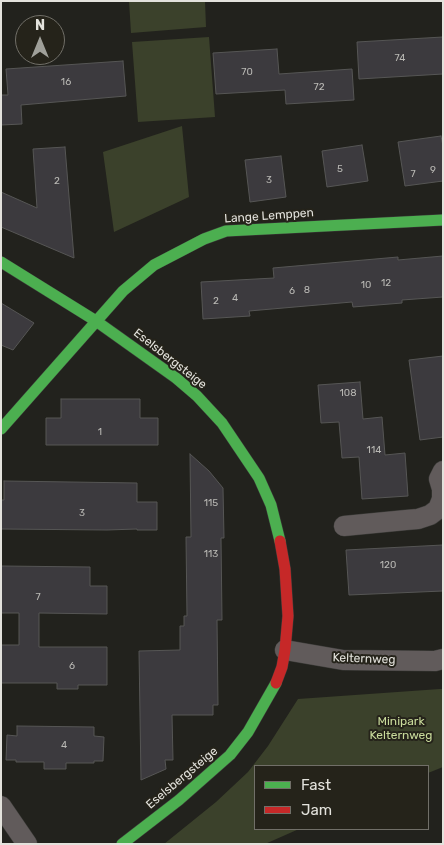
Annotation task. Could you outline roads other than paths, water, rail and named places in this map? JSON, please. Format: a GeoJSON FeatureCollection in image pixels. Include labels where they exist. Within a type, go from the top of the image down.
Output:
{"type":"FeatureCollection","features":[{"type":"Feature","properties":{"kind":"street","name":"Lange Lemppen"},"geometry":{"type":"LineString","coordinates":[[1,429],[123,291],[154,266],[204,239],[226,231],[443,220]]}},
{"type":"Feature","properties":{"kind":"street","name":"Eselsbergsteige"},"geometry":{"type":"LineString","coordinates":[[1,262],[96,320],[176,378],[197,396],[222,423],[259,478],[271,505],[280,539],[285,569],[288,616],[282,667],[266,702],[248,732],[230,755],[179,800],[122,844]]}},
{"type":"Feature","properties":{"kind":"street"},"geometry":{"type":"LineString","coordinates":[[344,526],[418,519],[430,515],[438,509],[442,499],[439,479],[443,471]]}},
{"type":"Feature","properties":{"kind":"street","name":"Kelternweg"},"geometry":{"type":"LineString","coordinates":[[285,650],[343,660],[434,661],[443,659]]}},
{"type":"Feature","properties":{"kind":"street"},"geometry":{"type":"LineString","coordinates":[[1,806],[27,844]]}},
{"type":"Feature","properties":{"kind":"park label","name":"Minipark Kelternweg"},"geometry":{"type":"Point","coordinates":[401,729]}}]}
